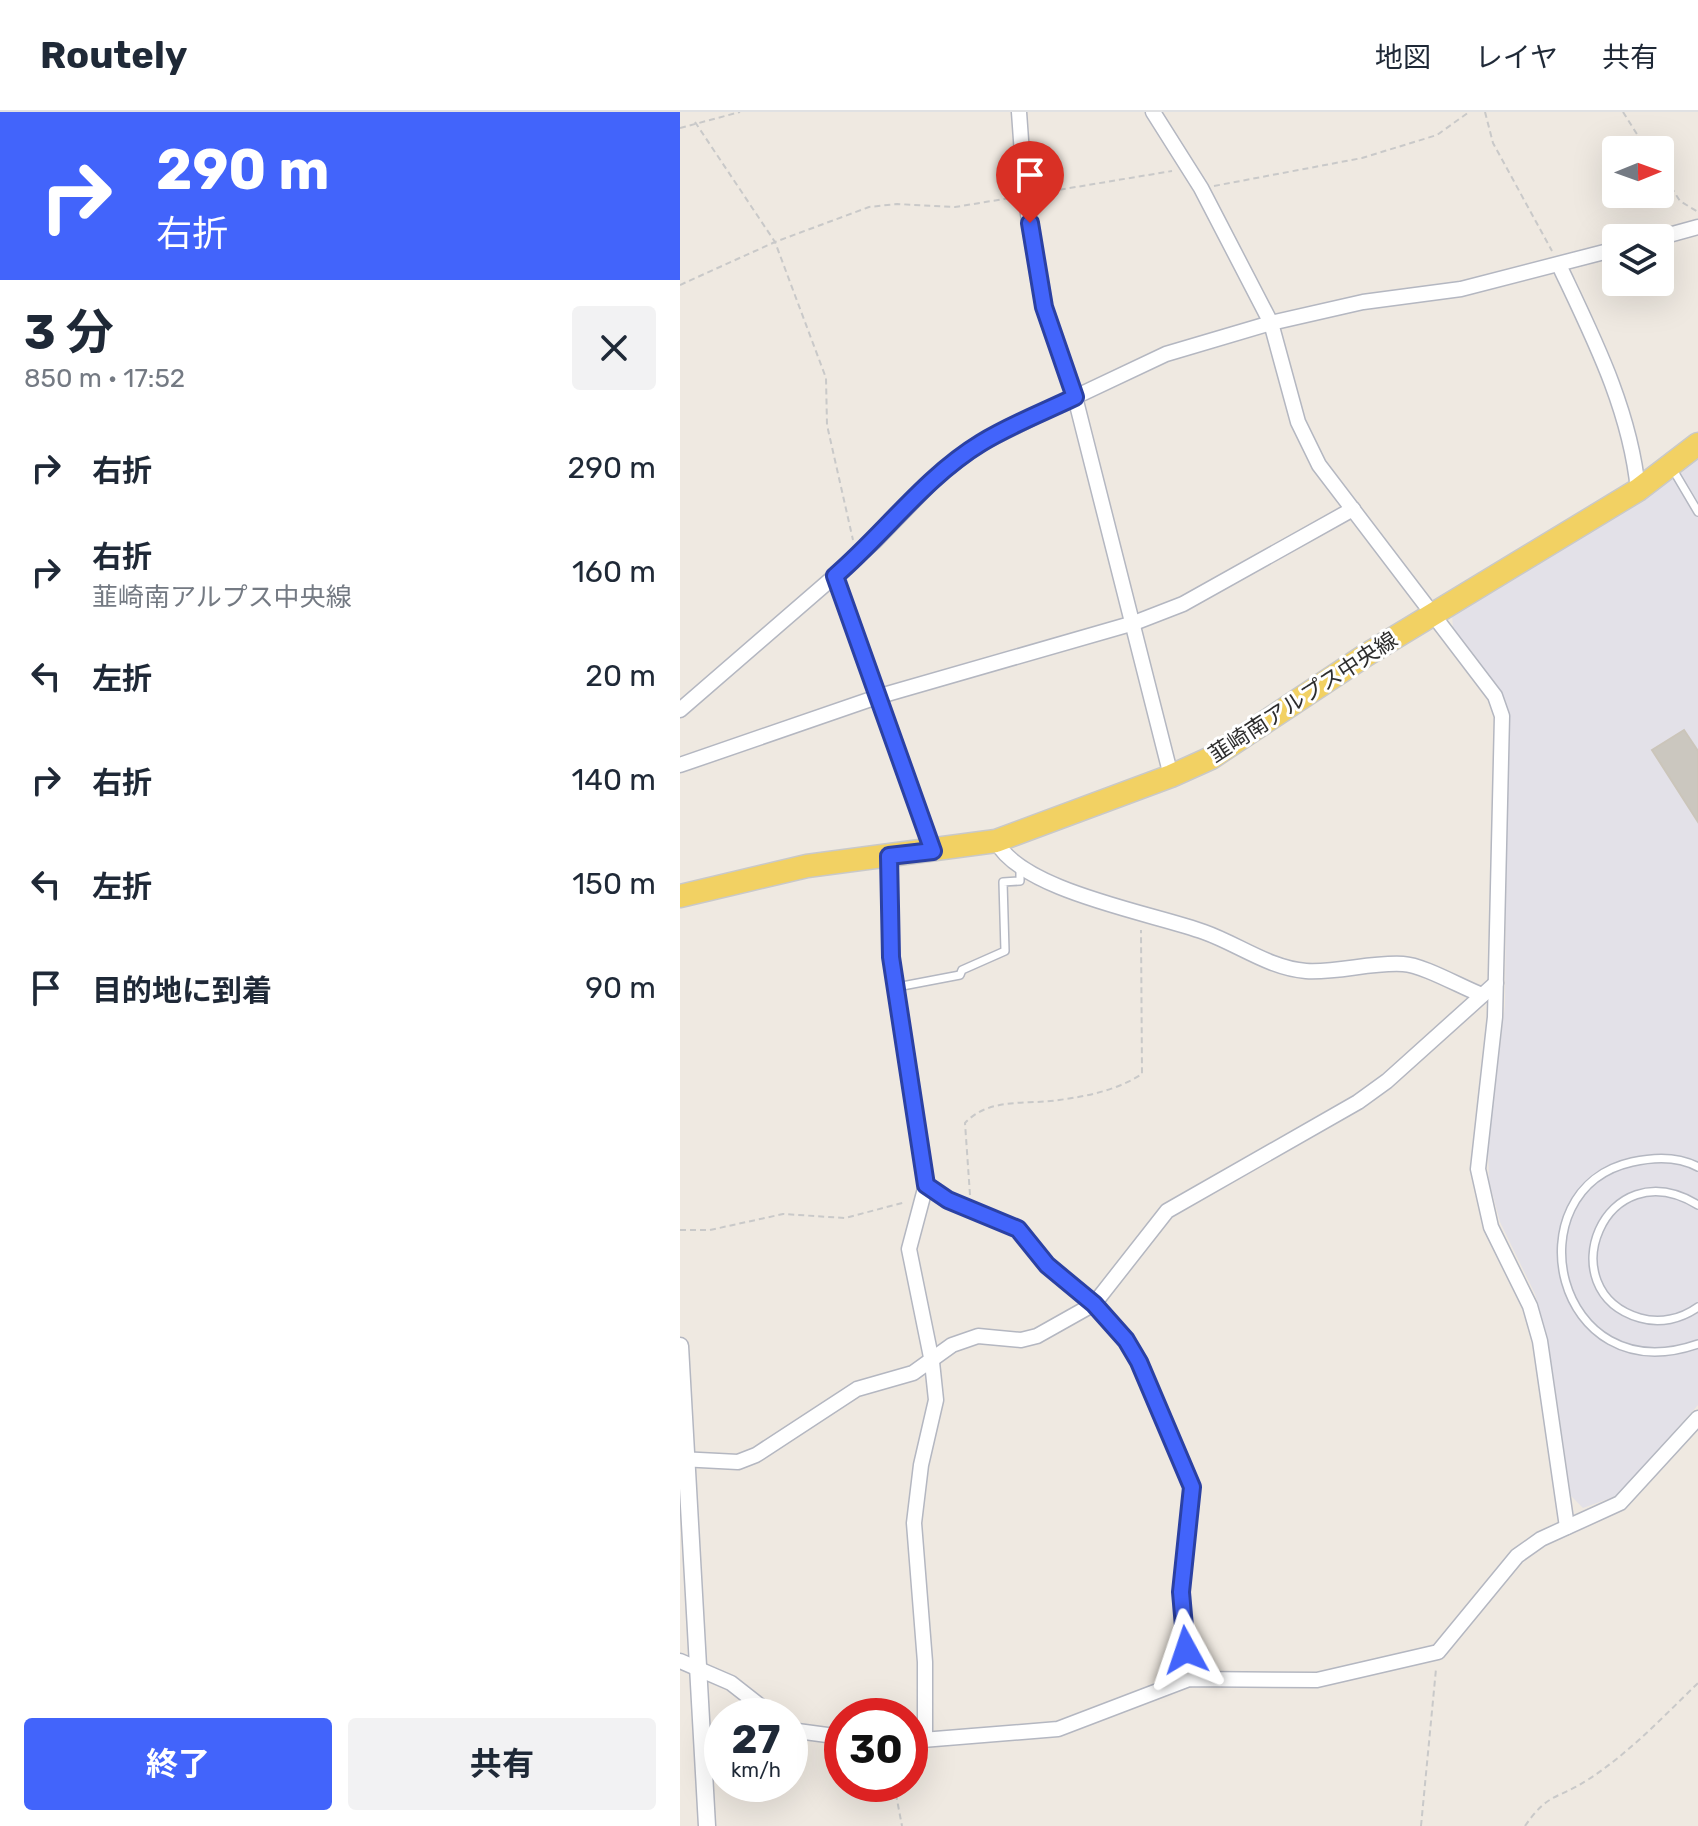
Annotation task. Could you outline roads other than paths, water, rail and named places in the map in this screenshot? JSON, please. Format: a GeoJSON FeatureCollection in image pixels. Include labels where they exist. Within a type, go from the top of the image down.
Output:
{"type":"FeatureCollection","features":[{"type":"Feature","properties":{"kind":"main road","name":"韮崎南アルプス中央線"},"geometry":{"type":"LineString","coordinates":[[680,896],[768,873],[996,841],[1171,776],[1211,758],[1433,613],[1638,490],[1698,444]]}},
{"type":"Feature","properties":{"kind":"street"},"geometry":{"type":"LineString","coordinates":[[1019,112],[1025,196],[1044,307],[1075,397],[1171,776]]}},
{"type":"Feature","properties":{"kind":"street"},"geometry":{"type":"LineString","coordinates":[[1153,112],[1201,188],[1271,323],[1298,422],[1319,465],[1495,696],[1502,716],[1496,983],[1478,1169],[1491,1227],[1530,1306],[1540,1341],[1567,1527]]}},
{"type":"Feature","properties":{"kind":"street"},"geometry":{"type":"LineString","coordinates":[[1674,234],[1698,227]]}},
{"type":"Feature","properties":{"kind":"street"},"geometry":{"type":"LineString","coordinates":[[680,710],[857,558],[939,475],[980,444],[1166,354],[1271,323],[1363,302],[1461,289],[1602,253]]}},
{"type":"Feature","properties":{"kind":"street"},"geometry":{"type":"LineString","coordinates":[[1559,265],[1624,414],[1634,452],[1638,490]]}},
{"type":"Feature","properties":{"kind":"street"},"geometry":{"type":"LineString","coordinates":[[680,765],[880,696],[1134,623],[1183,604],[1353,509]]}},
{"type":"Feature","properties":{"kind":"street"},"geometry":{"type":"LineString","coordinates":[[835,576],[933,851]]}},
{"type":"Feature","properties":{"kind":"street"},"geometry":{"type":"LineString","coordinates":[[996,841],[1002,853],[1020,867],[1062,888],[1205,932],[1275,964],[1306,971],[1406,964],[1482,995]]}},
{"type":"Feature","properties":{"kind":"street"},"geometry":{"type":"LineString","coordinates":[[889,856],[891,957],[924,1192],[909,1249],[932,1362],[936,1400],[921,1465],[914,1523],[925,1662],[922,1698]]}},
{"type":"Feature","properties":{"kind":"street"},"geometry":{"type":"LineString","coordinates":[[683,1459],[738,1462],[756,1455],[857,1389],[913,1373],[952,1345],[978,1336],[1021,1340],[1037,1336],[1094,1304],[1167,1211],[1358,1102],[1387,1081],[1496,983]]}},
{"type":"Feature","properties":{"kind":"street"},"geometry":{"type":"LineString","coordinates":[[924,1192],[1018,1229],[1047,1265],[1094,1304],[1126,1340],[1139,1362],[1192,1487],[1181,1592],[1189,1679]]}},
{"type":"Feature","properties":{"kind":"street"},"geometry":{"type":"LineString","coordinates":[[680,1346],[683,1459],[707,1826]]}},
{"type":"Feature","properties":{"kind":"street"},"geometry":{"type":"LineString","coordinates":[[928,1740],[1058,1729],[1189,1679],[1317,1680],[1438,1652],[1517,1556],[1567,1527],[1620,1503],[1698,1418]]}},
{"type":"Feature","properties":{"kind":"street"},"geometry":{"type":"LineString","coordinates":[[680,1661],[698,1666],[731,1683],[750,1698]]}},
{"type":"Feature","properties":{"kind":"lane"},"geometry":{"type":"LineString","coordinates":[[1671,466],[1698,512]]}},
{"type":"Feature","properties":{"kind":"lane"},"geometry":{"type":"LineString","coordinates":[[895,987],[960,975],[962,970],[1005,951],[1003,882],[1020,881],[1020,867]]}},
{"type":"Feature","properties":{"kind":"lane"},"geometry":{"type":"LineString","coordinates":[[1698,1167],[1671,1159],[1648,1158],[1606,1173],[1574,1205],[1561,1248],[1568,1293],[1594,1329],[1634,1350],[1667,1352],[1698,1344]]}},
{"type":"Feature","properties":{"kind":"lane"},"geometry":{"type":"LineString","coordinates":[[1698,1205],[1667,1191],[1650,1191],[1626,1199],[1607,1215],[1598,1230],[1593,1263],[1605,1294],[1631,1316],[1664,1321],[1681,1317],[1698,1307]]}}]}
